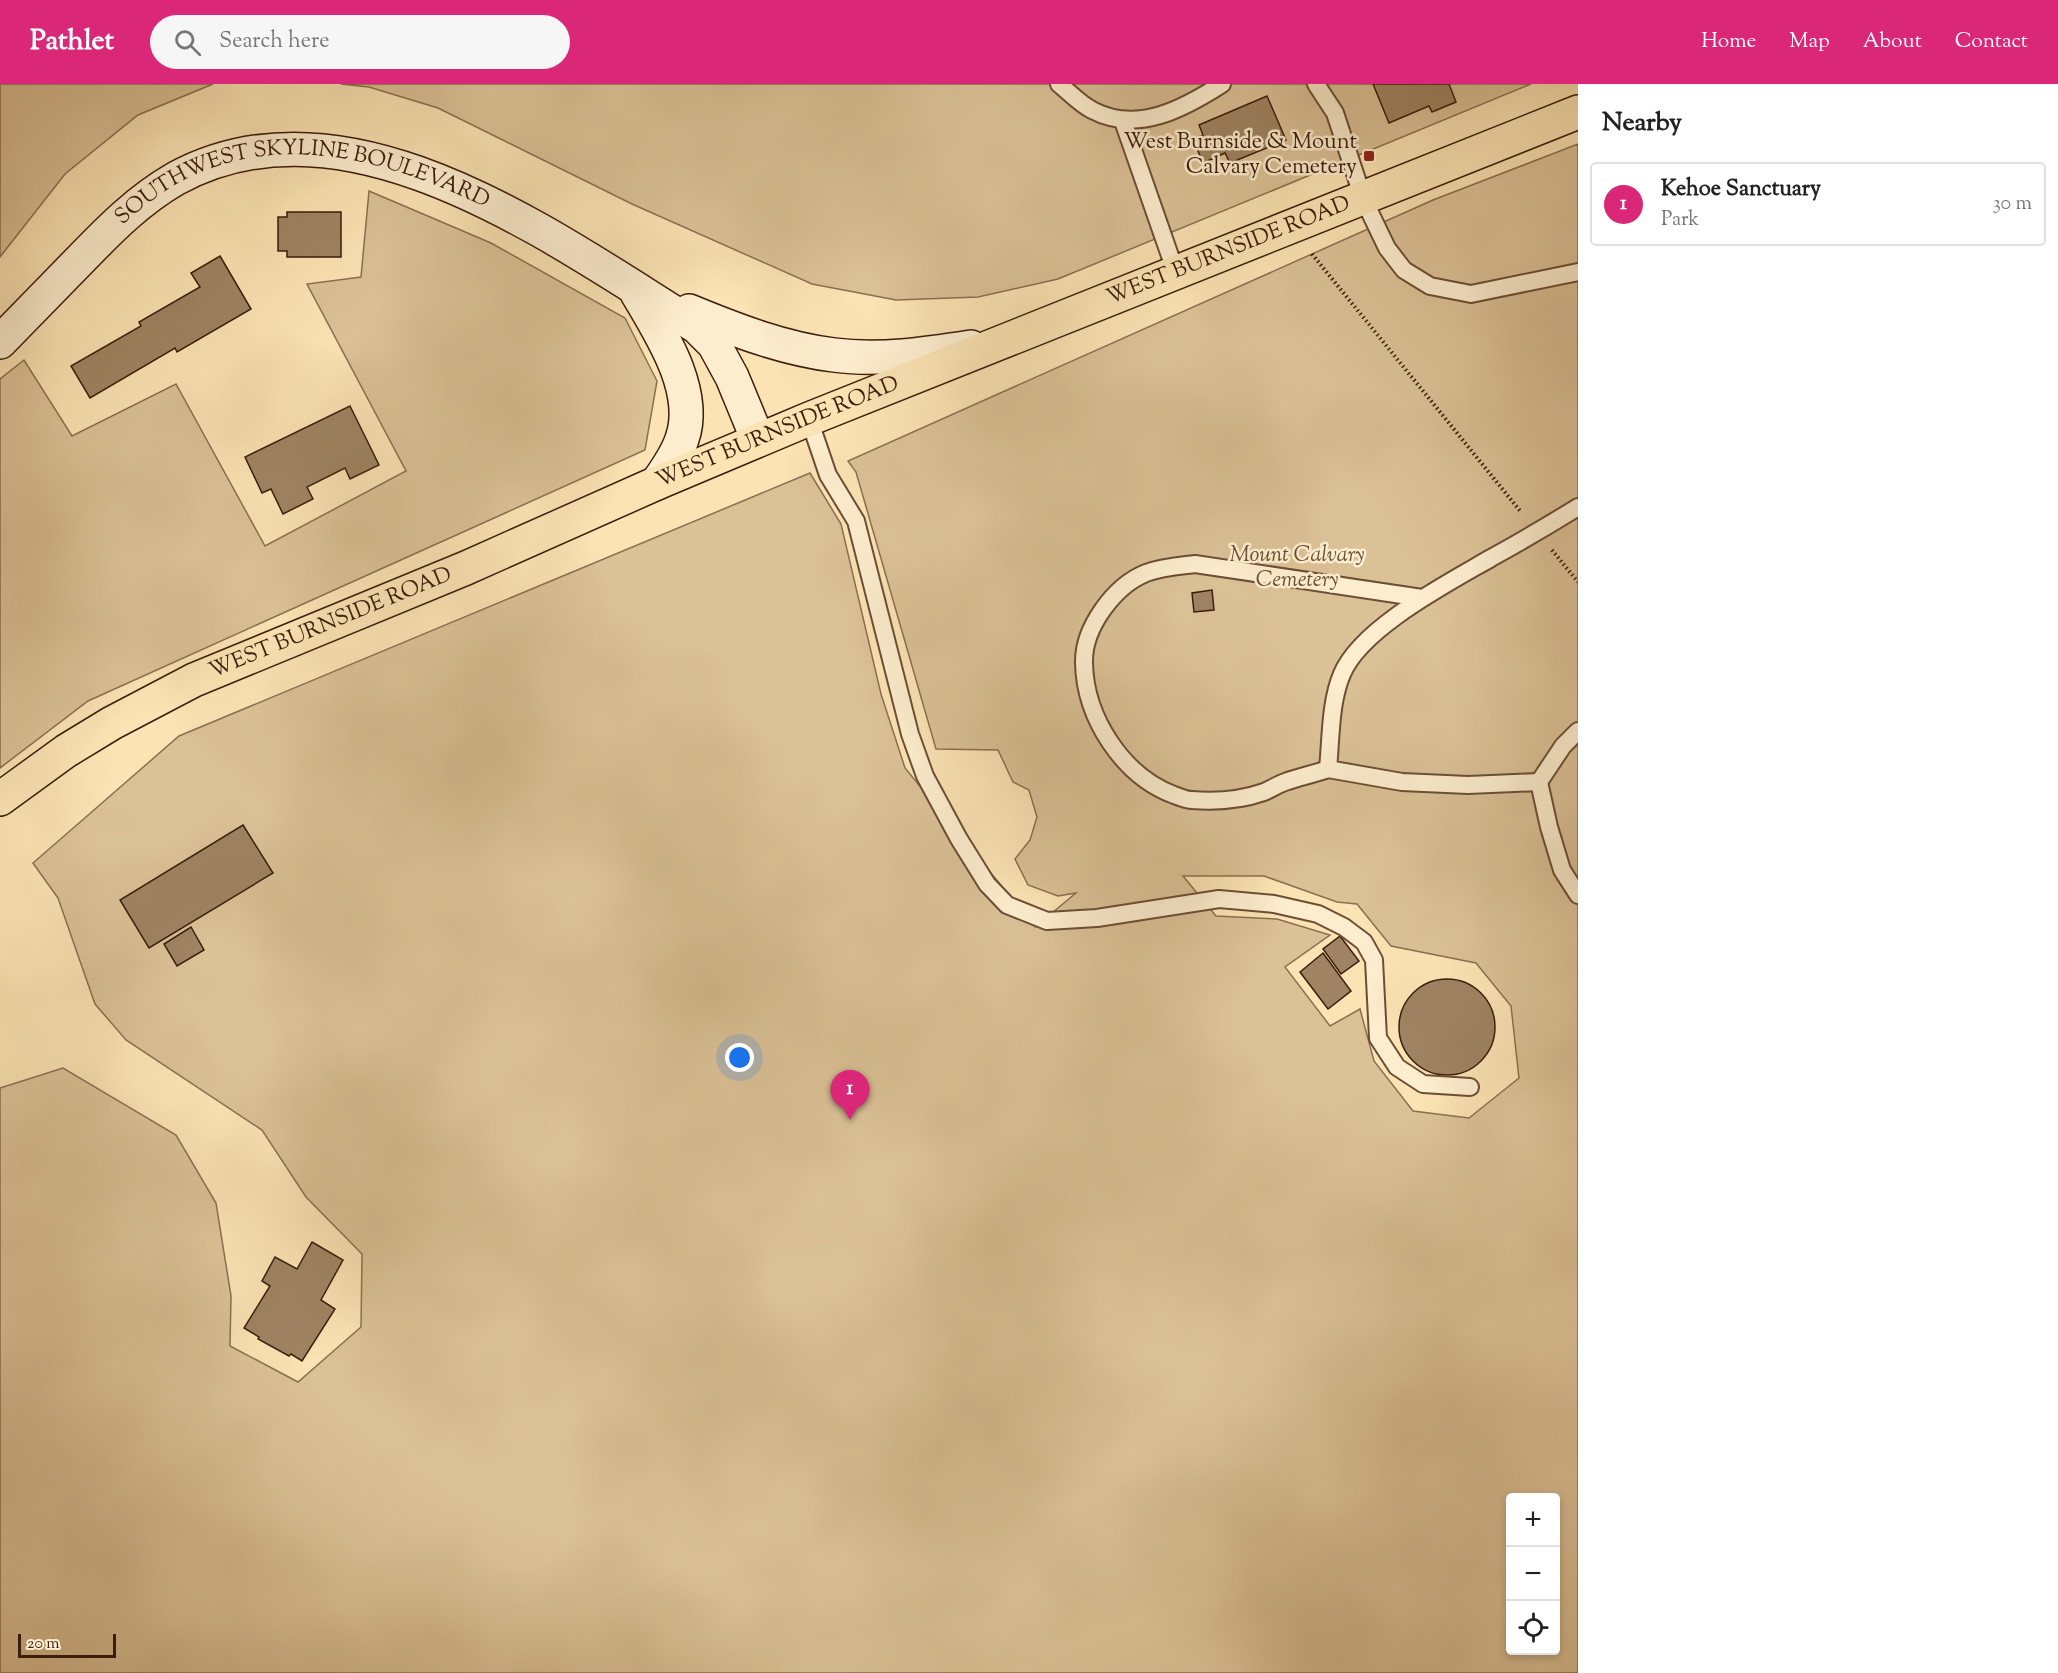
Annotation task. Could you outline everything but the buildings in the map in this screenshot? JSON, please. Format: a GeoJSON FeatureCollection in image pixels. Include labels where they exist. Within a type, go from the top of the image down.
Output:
{"type":"FeatureCollection","features":[{"type":"Feature","properties":{"kind":"main road","name":"WEST BURNSIDE ROAD"},"geometry":{"type":"LineString","coordinates":[[0,799],[66,751],[112,723],[194,680],[466,568],[657,483],[809,419],[1578,112]]}},
{"type":"Feature","properties":{"kind":"main road","name":"SOUTHWEST SKYLINE BOULEVARD"},"geometry":{"type":"LineString","coordinates":[[0,342],[128,212],[153,193],[199,168],[246,154],[279,150],[342,152],[397,165],[458,187],[560,243],[698,327],[714,344],[732,377],[758,440]]}},
{"type":"Feature","properties":{"kind":"main road","name":"SOUTHWEST SKYLINE BOULEVARD"},"geometry":{"type":"LineString","coordinates":[[634,288],[724,326],[787,346],[835,355],[887,357],[931,354],[999,342]]}},
{"type":"Feature","properties":{"kind":"main road","name":"SOUTHWEST SKYLINE BOULEVARD"},"geometry":{"type":"LineString","coordinates":[[634,288],[670,352],[681,383],[686,407],[686,427],[682,441],[657,483]]}},
{"type":"Feature","properties":{"kind":"lane"},"geometry":{"type":"LineString","coordinates":[[1059,84],[1092,110],[1124,121],[1152,119],[1201,98],[1222,84]]}},
{"type":"Feature","properties":{"kind":"lane"},"geometry":{"type":"LineString","coordinates":[[1316,84],[1335,113],[1364,198],[1387,248],[1404,270],[1430,286],[1471,294],[1578,272]]}},
{"type":"Feature","properties":{"kind":"lane"},"geometry":{"type":"LineString","coordinates":[[1124,121],[1176,273]]}},
{"type":"Feature","properties":{"kind":"lane"},"geometry":{"type":"LineString","coordinates":[[809,419],[828,475],[856,521],[910,734],[925,776],[959,839],[987,884],[1007,905],[1047,921],[1097,918],[1220,899],[1274,904],[1318,914],[1344,927],[1364,942],[1374,960],[1378,1038],[1397,1067],[1423,1084],[1470,1087]]}},
{"type":"Feature","properties":{"kind":"lane"},"geometry":{"type":"LineString","coordinates":[[1328,769],[1337,688],[1342,672],[1354,652],[1422,598],[1578,507]]}},
{"type":"Feature","properties":{"kind":"lane"},"geometry":{"type":"LineString","coordinates":[[1422,598],[1195,564],[1145,573],[1124,586],[1109,602],[1093,626],[1087,642],[1084,662],[1092,702],[1102,727],[1122,760],[1145,780],[1165,791],[1190,800],[1230,801],[1328,769],[1411,783],[1468,785],[1539,782]]}},
{"type":"Feature","properties":{"kind":"lane"},"geometry":{"type":"LineString","coordinates":[[1578,731],[1563,746],[1539,782],[1562,870],[1578,896]]}},
{"type":"Feature","properties":{"kind":"path"},"geometry":{"type":"LineString","coordinates":[[1290,227],[1578,582]]}},
{"type":"Feature","properties":{"kind":"green space"},"geometry":{"type":"Polygon","coordinates":[[[0,84],[213,84],[138,115],[65,174],[0,257],[0,84]]]}},
{"type":"Feature","properties":{"kind":"green space"},"geometry":{"type":"Polygon","coordinates":[[[341,84],[1531,84],[1058,279],[978,297],[896,300],[812,284],[632,204],[438,108],[369,87],[341,84]]]}},
{"type":"Feature","properties":{"kind":"green space","name":"Mount Calvary Cemetery"},"geometry":{"type":"Polygon","coordinates":[[[1578,144],[1578,1673],[0,1673],[0,1088],[63,1068],[176,1135],[216,1203],[231,1296],[230,1346],[298,1382],[361,1327],[362,1254],[306,1197],[262,1130],[126,1040],[95,1004],[58,898],[33,863],[179,736],[810,473],[841,524],[881,694],[905,768],[1035,927],[1076,893],[1058,896],[1028,885],[1015,859],[1030,840],[1037,817],[1029,790],[1013,782],[998,750],[936,749],[856,472],[848,461],[1433,200],[1578,144]],[[1183,876],[1216,916],[1277,919],[1330,935],[1285,967],[1330,1026],[1360,1009],[1374,1061],[1413,1111],[1469,1118],[1519,1078],[1511,1006],[1476,963],[1391,946],[1357,904],[1337,902],[1264,876],[1183,876]]]}},
{"type":"Feature","properties":{"kind":"green space"},"geometry":{"type":"Polygon","coordinates":[[[369,191],[491,243],[625,318],[657,381],[645,450],[88,701],[0,768],[0,379],[24,360],[72,436],[176,384],[265,546],[406,471],[307,284],[361,277],[369,191]]]}},
{"type":"Feature","properties":{"kind":"place","name":"West Burnside & Mount Calvary Cemetery"},"geometry":{"type":"Point","coordinates":[1369,156]}},
{"type":"Feature","properties":{"kind":"place","name":"Kehoe Sanctuary"},"geometry":{"type":"Point","coordinates":[850,1120]}}]}
